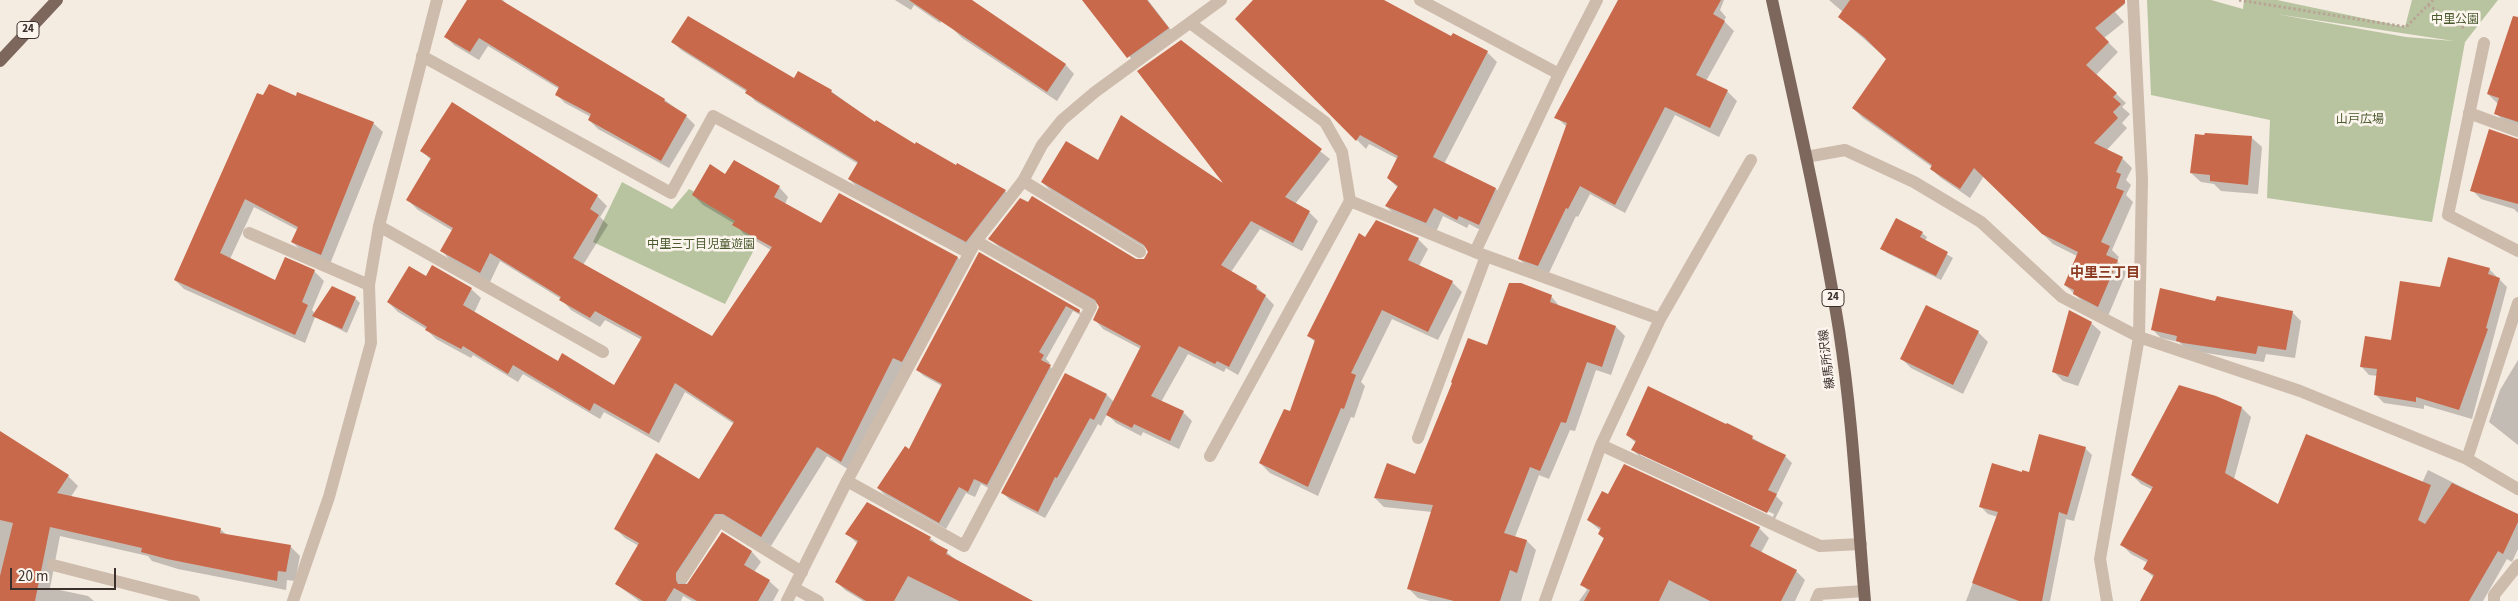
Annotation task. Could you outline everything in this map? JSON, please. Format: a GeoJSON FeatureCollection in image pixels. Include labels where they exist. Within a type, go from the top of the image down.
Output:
{"type":"FeatureCollection","features":[{"type":"Feature","properties":{"kind":"main road","name":"24"},"geometry":{"type":"LineString","coordinates":[[0,61],[56,0]]}},
{"type":"Feature","properties":{"kind":"main road","name":"練馬所沢線"},"geometry":{"type":"LineString","coordinates":[[1772,0],[1806,157],[1839,330],[1861,544],[1864,596]]}},
{"type":"Feature","properties":{"kind":"street"},"geometry":{"type":"LineString","coordinates":[[293,601],[329,497],[371,343],[369,285],[379,226],[438,0]]}},
{"type":"Feature","properties":{"kind":"street"},"geometry":{"type":"LineString","coordinates":[[787,601],[847,481],[969,253],[976,241],[1023,181],[1042,145],[1062,120],[1095,92],[1221,0]]}},
{"type":"Feature","properties":{"kind":"street"},"geometry":{"type":"LineString","coordinates":[[1420,0],[1559,74]]}},
{"type":"Feature","properties":{"kind":"street"},"geometry":{"type":"LineString","coordinates":[[1418,438],[1480,254],[1559,74],[1597,0]]}},
{"type":"Feature","properties":{"kind":"street"},"geometry":{"type":"LineString","coordinates":[[2107,601],[2100,559],[2139,337],[2142,179],[2133,0]]}},
{"type":"Feature","properties":{"kind":"street"},"geometry":{"type":"LineString","coordinates":[[1190,22],[1324,122],[1342,152],[1350,201],[1210,456]]}},
{"type":"Feature","properties":{"kind":"street"},"geometry":{"type":"LineString","coordinates":[[2484,43],[2448,215],[2518,251]]}},
{"type":"Feature","properties":{"kind":"street"},"geometry":{"type":"LineString","coordinates":[[422,56],[672,193],[714,116],[969,253]]}},
{"type":"Feature","properties":{"kind":"street"},"geometry":{"type":"LineString","coordinates":[[2469,113],[2518,131]]}},
{"type":"Feature","properties":{"kind":"street"},"geometry":{"type":"LineString","coordinates":[[1806,157],[1845,150],[1914,182],[1981,222],[2062,296],[2139,337],[2300,391],[2467,459],[2518,488]]}},
{"type":"Feature","properties":{"kind":"street"},"geometry":{"type":"LineString","coordinates":[[1545,601],[1601,445],[1660,319],[1751,160]]}},
{"type":"Feature","properties":{"kind":"street"},"geometry":{"type":"LineString","coordinates":[[1023,181],[1140,252]]}},
{"type":"Feature","properties":{"kind":"street"},"geometry":{"type":"LineString","coordinates":[[1350,201],[1480,254],[1660,319]]}},
{"type":"Feature","properties":{"kind":"street"},"geometry":{"type":"LineString","coordinates":[[379,226],[603,352]]}},
{"type":"Feature","properties":{"kind":"street"},"geometry":{"type":"LineString","coordinates":[[249,232],[369,285]]}},
{"type":"Feature","properties":{"kind":"street"},"geometry":{"type":"LineString","coordinates":[[847,481],[964,546],[1091,307],[976,241]]}},
{"type":"Feature","properties":{"kind":"street"},"geometry":{"type":"LineString","coordinates":[[2467,459],[2518,303]]}},
{"type":"Feature","properties":{"kind":"street"},"geometry":{"type":"LineString","coordinates":[[1601,445],[1820,546],[1861,544]]}},
{"type":"Feature","properties":{"kind":"street"},"geometry":{"type":"LineString","coordinates":[[683,577],[719,521],[802,572]]}},
{"type":"Feature","properties":{"kind":"street"},"geometry":{"type":"LineString","coordinates":[[2494,601],[2494,595],[2518,564]]}},
{"type":"Feature","properties":{"kind":"street"},"geometry":{"type":"LineString","coordinates":[[53,565],[194,601]]}},
{"type":"Feature","properties":{"kind":"street"},"geometry":{"type":"LineString","coordinates":[[794,588],[818,601]]}},
{"type":"Feature","properties":{"kind":"street"},"geometry":{"type":"LineString","coordinates":[[1816,601],[1819,594],[1864,596]]}},
{"type":"Feature","properties":{"kind":"path"},"geometry":{"type":"LineString","coordinates":[[2238,0],[2406,27],[2433,0]]}},
{"type":"Feature","properties":{"kind":"path"},"geometry":{"type":"LineString","coordinates":[[2428,5],[2484,43]]}},
{"type":"Feature","properties":{"kind":"green space","name":"山戸広場"},"geometry":{"type":"Polygon","coordinates":[[[2147,0],[2211,0],[2243,9],[2244,0],[2277,0],[2405,27],[2412,0],[2498,0],[2465,42],[2432,222],[2267,198],[2270,120],[2151,95],[2147,0]],[[2276,14],[2406,37],[2454,41],[2276,14]]]}},
{"type":"Feature","properties":{"kind":"green space","name":"中里三丁目児童遊園"},"geometry":{"type":"Polygon","coordinates":[[[622,182],[672,209],[689,189],[759,226],[755,248],[725,304],[593,242],[622,182]]]}},
{"type":"Feature","properties":{"kind":"building"},"geometry":{"type":"Polygon","coordinates":[[[467,0],[501,0],[665,99],[664,101],[687,115],[661,161],[588,120],[591,114],[555,95],[559,87],[479,38],[470,52],[444,37],[467,0]]]}},
{"type":"Feature","properties":{"kind":"building"},"geometry":{"type":"Polygon","coordinates":[[[909,0],[972,0],[1066,64],[1047,92],[909,0]]]}},
{"type":"Feature","properties":{"kind":"building"},"geometry":{"type":"Polygon","coordinates":[[[1082,0],[1147,0],[1169,28],[1127,58],[1082,0]]]}},
{"type":"Feature","properties":{"kind":"building"},"geometry":{"type":"Polygon","coordinates":[[[1253,0],[1384,0],[1451,36],[1453,33],[1488,51],[1433,157],[1496,188],[1479,225],[1459,216],[1457,220],[1434,208],[1426,223],[1385,206],[1398,186],[1387,178],[1398,156],[1360,135],[1356,141],[1235,19],[1253,0]]]}},
{"type":"Feature","properties":{"kind":"building"},"geometry":{"type":"Polygon","coordinates":[[[1618,0],[1721,0],[1713,14],[1725,21],[1696,75],[1728,90],[1710,128],[1665,107],[1615,205],[1580,186],[1568,209],[1566,208],[1538,266],[1518,259],[1567,123],[1554,118],[1618,0]]]}},
{"type":"Feature","properties":{"kind":"building"},"geometry":{"type":"Polygon","coordinates":[[[1850,0],[2125,0],[2125,3],[2095,28],[2109,42],[2086,65],[2117,93],[2113,97],[2121,104],[2113,112],[2118,118],[2094,143],[2123,157],[2116,172],[2121,174],[2116,188],[2124,191],[2101,242],[2110,246],[2106,255],[2118,260],[2098,307],[2073,294],[2074,290],[2064,285],[2078,252],[2042,234],[1974,168],[1960,189],[1930,169],[1932,165],[1852,108],[1886,59],[1864,37],[1838,17],[1850,0]]]}},
{"type":"Feature","properties":{"kind":"building"},"geometry":{"type":"Polygon","coordinates":[[[688,16],[794,78],[798,71],[832,90],[831,92],[875,122],[876,120],[915,144],[916,142],[1006,190],[966,242],[848,179],[858,162],[745,93],[747,90],[671,42],[688,16]]]}},
{"type":"Feature","properties":{"kind":"building"},"geometry":{"type":"Polygon","coordinates":[[[2513,16],[2518,17],[2518,122],[2494,114],[2499,98],[2487,94],[2513,16]]]}},
{"type":"Feature","properties":{"kind":"building"},"geometry":{"type":"Polygon","coordinates":[[[1181,40],[1322,149],[1285,197],[1310,211],[1293,243],[1251,221],[1221,265],[1257,286],[1256,289],[1266,295],[1229,367],[1217,361],[1215,364],[1179,346],[1151,396],[1184,411],[1170,441],[1134,424],[1132,428],[1106,415],[1141,346],[1093,320],[1099,307],[1095,300],[988,239],[1020,198],[1028,202],[1032,196],[1136,259],[1144,259],[1148,252],[1144,245],[1041,182],[1066,141],[1098,160],[1121,115],[1223,183],[1137,71],[1181,40]]]}},
{"type":"Feature","properties":{"kind":"building"},"geometry":{"type":"Polygon","coordinates":[[[269,84],[296,96],[297,92],[374,122],[321,255],[291,242],[298,227],[245,199],[220,253],[275,280],[285,257],[315,270],[302,302],[308,305],[295,335],[174,280],[257,93],[263,95],[269,84]]]}},
{"type":"Feature","properties":{"kind":"building"},"geometry":{"type":"Polygon","coordinates":[[[452,102],[598,195],[590,209],[599,215],[573,258],[712,336],[772,247],[732,225],[735,221],[692,195],[710,164],[725,174],[734,160],[780,186],[774,197],[821,223],[839,193],[958,257],[902,362],[893,358],[841,462],[817,447],[761,537],[723,514],[715,514],[676,573],[678,584],[687,584],[722,532],[752,551],[744,565],[770,580],[758,601],[697,601],[674,588],[666,601],[643,601],[615,584],[639,543],[614,529],[656,453],[699,479],[734,422],[675,383],[649,434],[594,403],[590,411],[513,365],[508,374],[463,346],[461,349],[425,330],[427,327],[387,302],[409,266],[426,276],[432,265],[472,288],[463,305],[558,361],[562,353],[614,385],[642,337],[595,311],[590,318],[559,300],[561,297],[490,253],[480,273],[440,251],[453,228],[406,200],[431,158],[420,151],[452,102]]]}},
{"type":"Feature","properties":{"kind":"building"},"geometry":{"type":"Polygon","coordinates":[[[2489,129],[2518,139],[2518,204],[2470,191],[2489,129]]]}},
{"type":"Feature","properties":{"kind":"building"},"geometry":{"type":"Polygon","coordinates":[[[2205,133],[2252,136],[2248,185],[2210,181],[2210,175],[2190,173],[2195,134],[2204,135],[2205,133]]]}},
{"type":"Feature","properties":{"kind":"building"},"geometry":{"type":"Polygon","coordinates":[[[1896,218],[1923,232],[1920,237],[1948,252],[1936,276],[1880,249],[1896,218]]]}},
{"type":"Feature","properties":{"kind":"building"},"geometry":{"type":"Polygon","coordinates":[[[1376,220],[1419,238],[1408,260],[1453,281],[1428,332],[1382,310],[1351,373],[1356,375],[1344,409],[1341,408],[1308,487],[1259,463],[1284,409],[1290,411],[1315,340],[1307,336],[1359,233],[1365,237],[1376,220]]]}},
{"type":"Feature","properties":{"kind":"building"},"geometry":{"type":"Polygon","coordinates":[[[979,252],[1080,310],[1079,313],[1066,306],[1039,352],[1044,355],[1041,360],[1051,365],[987,485],[974,479],[968,492],[959,487],[939,523],[877,488],[905,446],[909,449],[942,384],[916,370],[979,252]]]}},
{"type":"Feature","properties":{"kind":"building"},"geometry":{"type":"Polygon","coordinates":[[[2448,257],[2490,268],[2488,274],[2500,278],[2486,328],[2488,329],[2459,410],[2416,397],[2416,402],[2374,395],[2377,369],[2360,367],[2365,336],[2391,340],[2400,281],[2440,287],[2448,257]]]}},
{"type":"Feature","properties":{"kind":"building"},"geometry":{"type":"Polygon","coordinates":[[[1509,283],[1521,283],[1552,295],[1550,302],[1616,326],[1602,367],[1587,362],[1566,423],[1561,422],[1540,471],[1530,467],[1504,533],[1527,540],[1517,573],[1510,570],[1500,601],[1454,601],[1407,589],[1433,505],[1374,498],[1387,463],[1415,474],[1468,338],[1487,345],[1509,283]]]}},
{"type":"Feature","properties":{"kind":"building"},"geometry":{"type":"Polygon","coordinates":[[[332,286],[356,297],[342,329],[312,316],[332,286]]]}},
{"type":"Feature","properties":{"kind":"building"},"geometry":{"type":"Polygon","coordinates":[[[2160,288],[2215,301],[2217,296],[2293,311],[2286,350],[2258,346],[2256,354],[2183,343],[2176,341],[2177,336],[2151,330],[2160,288]]]}},
{"type":"Feature","properties":{"kind":"building"},"geometry":{"type":"Polygon","coordinates":[[[1926,305],[1979,331],[1953,385],[1900,359],[1926,305]]]}},
{"type":"Feature","properties":{"kind":"building"},"geometry":{"type":"Polygon","coordinates":[[[2069,310],[2092,322],[2068,377],[2052,372],[2069,310]]]}},
{"type":"Feature","properties":{"kind":"building"},"geometry":{"type":"Polygon","coordinates":[[[1065,373],[1107,394],[1094,420],[1090,418],[1057,478],[1055,477],[1038,512],[1001,493],[1065,373]]]}},
{"type":"Feature","properties":{"kind":"building"},"geometry":{"type":"Polygon","coordinates":[[[2179,385],[2216,396],[2242,407],[2225,473],[2278,504],[2306,434],[2431,485],[2418,520],[2425,524],[2452,483],[2518,514],[2518,522],[2503,554],[2498,551],[2469,601],[2140,601],[2154,575],[2143,569],[2148,560],[2120,545],[2153,487],[2131,475],[2179,385]]]}},
{"type":"Feature","properties":{"kind":"building"},"geometry":{"type":"Polygon","coordinates":[[[1648,386],[1753,436],[1752,439],[1786,455],[1768,490],[1777,494],[1767,513],[1631,450],[1636,441],[1626,435],[1648,386]]]}},
{"type":"Feature","properties":{"kind":"building"},"geometry":{"type":"Polygon","coordinates":[[[0,431],[69,475],[57,493],[221,528],[220,533],[291,545],[286,572],[278,571],[277,581],[167,559],[141,552],[142,548],[50,527],[35,601],[0,601],[0,576],[13,523],[0,520],[0,431]]]}},
{"type":"Feature","properties":{"kind":"building"},"geometry":{"type":"Polygon","coordinates":[[[2039,434],[2086,447],[2067,515],[2059,512],[2042,601],[2019,601],[1972,583],[1998,512],[1979,507],[1992,463],[2022,472],[2022,470],[2029,472],[2039,434]]]}},
{"type":"Feature","properties":{"kind":"building"},"geometry":{"type":"Polygon","coordinates":[[[1624,464],[1760,527],[1750,546],[1797,570],[1781,601],[1710,601],[1669,580],[1659,601],[1584,601],[1590,590],[1580,585],[1604,538],[1598,534],[1601,528],[1587,520],[1602,491],[1608,494],[1624,464]]]}},
{"type":"Feature","properties":{"kind":"building"},"geometry":{"type":"Polygon","coordinates":[[[867,502],[931,537],[929,540],[948,550],[946,554],[1033,601],[959,601],[908,576],[894,601],[866,601],[835,582],[858,541],[845,534],[867,502]]]}},
{"type":"Feature","properties":{"kind":"district","name":"中里三丁目"},"geometry":{"type":"Point","coordinates":[2105,274]}},
{"type":"Feature","properties":{"kind":"park label","name":"中里公園"},"geometry":{"type":"Point","coordinates":[2455,20]}}]}
